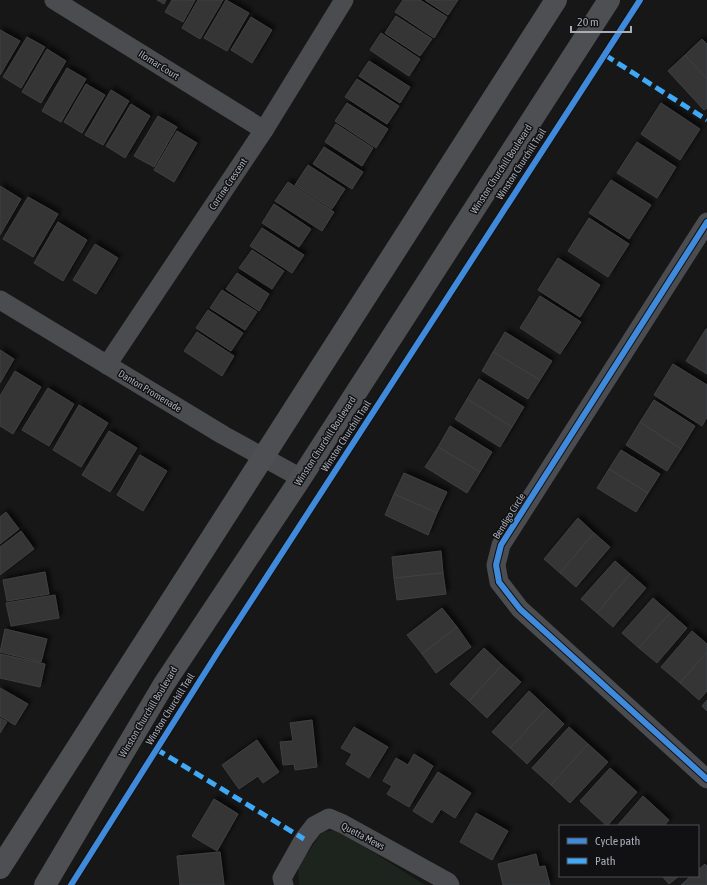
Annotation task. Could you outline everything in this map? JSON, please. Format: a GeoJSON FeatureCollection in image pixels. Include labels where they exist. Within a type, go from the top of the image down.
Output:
{"type":"FeatureCollection","features":[{"type":"Feature","properties":{"kind":"main road"},"geometry":{"type":"LineString","coordinates":[[0,868],[556,0]]}},
{"type":"Feature","properties":{"kind":"main road","name":"Winston Churchill Boulevard"},"geometry":{"type":"LineString","coordinates":[[45,885],[164,684],[301,478],[609,0]]}},
{"type":"Feature","properties":{"kind":"street","name":"Ilomar Court"},"geometry":{"type":"LineString","coordinates":[[54,0],[264,130]]}},
{"type":"Feature","properties":{"kind":"street","name":"Corrine Crescent"},"geometry":{"type":"LineString","coordinates":[[107,365],[264,130],[344,0]]}},
{"type":"Feature","properties":{"kind":"street","name":"Bendigo Circle"},"geometry":{"type":"LineString","coordinates":[[707,222],[502,545],[496,565],[500,582],[520,609],[707,779]]}},
{"type":"Feature","properties":{"kind":"street","name":"Danton Promenade"},"geometry":{"type":"LineString","coordinates":[[0,300],[224,435],[301,478]]}},
{"type":"Feature","properties":{"kind":"street","name":"Quetta Mews"},"geometry":{"type":"LineString","coordinates":[[284,885],[282,878],[304,839],[314,826],[329,818],[343,824],[448,882],[450,885]]}},
{"type":"Feature","properties":{"kind":"shaded area"},"geometry":{"type":"Polygon","coordinates":[[[338,830],[425,885],[299,885],[298,867],[322,832],[338,830]]]}},
{"type":"Feature","properties":{"kind":"building"},"geometry":{"type":"Polygon","coordinates":[[[157,0],[166,0],[164,4],[157,0]]]}},
{"type":"Feature","properties":{"kind":"building"},"geometry":{"type":"Polygon","coordinates":[[[172,0],[195,0],[183,22],[165,12],[172,0]]]}},
{"type":"Feature","properties":{"kind":"building"},"geometry":{"type":"Polygon","coordinates":[[[198,0],[223,0],[200,39],[182,28],[198,0]]]}},
{"type":"Feature","properties":{"kind":"building"},"geometry":{"type":"Polygon","coordinates":[[[226,0],[249,13],[227,51],[204,38],[226,0]]]}},
{"type":"Feature","properties":{"kind":"building"},"geometry":{"type":"Polygon","coordinates":[[[403,0],[420,0],[447,17],[434,38],[395,12],[403,0]]]}},
{"type":"Feature","properties":{"kind":"building"},"geometry":{"type":"Polygon","coordinates":[[[425,0],[458,0],[448,15],[425,0]]]}},
{"type":"Feature","properties":{"kind":"building"},"geometry":{"type":"Polygon","coordinates":[[[396,16],[432,39],[420,56],[385,33],[396,16]]]}},
{"type":"Feature","properties":{"kind":"building"},"geometry":{"type":"Polygon","coordinates":[[[251,17],[272,30],[252,63],[231,50],[251,17]]]}},
{"type":"Feature","properties":{"kind":"building"},"geometry":{"type":"Polygon","coordinates":[[[0,30],[20,41],[0,75],[0,30]]]}},
{"type":"Feature","properties":{"kind":"building"},"geometry":{"type":"Polygon","coordinates":[[[381,33],[420,59],[409,76],[370,50],[381,33]]]}},
{"type":"Feature","properties":{"kind":"building"},"geometry":{"type":"Polygon","coordinates":[[[27,37],[45,47],[21,88],[3,77],[27,37]]]}},
{"type":"Feature","properties":{"kind":"building"},"geometry":{"type":"Polygon","coordinates":[[[702,39],[707,44],[707,79],[685,55],[702,39]]]}},
{"type":"Feature","properties":{"kind":"building"},"geometry":{"type":"Polygon","coordinates":[[[47,49],[66,61],[41,103],[22,92],[47,49]]]}},
{"type":"Feature","properties":{"kind":"building"},"geometry":{"type":"Polygon","coordinates":[[[685,55],[707,79],[707,108],[704,110],[668,71],[685,55]]]}},
{"type":"Feature","properties":{"kind":"building"},"geometry":{"type":"Polygon","coordinates":[[[369,61],[410,87],[400,103],[359,76],[369,61]]]}},
{"type":"Feature","properties":{"kind":"building"},"geometry":{"type":"Polygon","coordinates":[[[67,68],[86,79],[61,122],[42,111],[67,68]]]}},
{"type":"Feature","properties":{"kind":"building"},"geometry":{"type":"Polygon","coordinates":[[[357,79],[399,106],[387,124],[345,97],[357,79]]]}},
{"type":"Feature","properties":{"kind":"building"},"geometry":{"type":"Polygon","coordinates":[[[86,84],[105,95],[82,133],[64,122],[86,84]]]}},
{"type":"Feature","properties":{"kind":"building"},"geometry":{"type":"Polygon","coordinates":[[[111,90],[129,101],[103,145],[85,135],[111,90]]]}},
{"type":"Feature","properties":{"kind":"building"},"geometry":{"type":"Polygon","coordinates":[[[347,103],[388,129],[376,148],[335,121],[347,103]]]}},
{"type":"Feature","properties":{"kind":"building"},"geometry":{"type":"Polygon","coordinates":[[[661,103],[700,129],[680,160],[641,134],[661,103]]]}},
{"type":"Feature","properties":{"kind":"building"},"geometry":{"type":"Polygon","coordinates":[[[131,104],[150,116],[125,158],[106,146],[131,104]]]}},
{"type":"Feature","properties":{"kind":"building"},"geometry":{"type":"Polygon","coordinates":[[[158,116],[177,127],[154,167],[134,156],[158,116]]]}},
{"type":"Feature","properties":{"kind":"building"},"geometry":{"type":"Polygon","coordinates":[[[336,124],[373,148],[362,166],[325,142],[336,124]]]}},
{"type":"Feature","properties":{"kind":"building"},"geometry":{"type":"Polygon","coordinates":[[[177,131],[197,143],[174,182],[154,170],[177,131]]]}},
{"type":"Feature","properties":{"kind":"building"},"geometry":{"type":"Polygon","coordinates":[[[637,142],[676,167],[657,198],[617,173],[637,142]]]}},
{"type":"Feature","properties":{"kind":"building"},"geometry":{"type":"Polygon","coordinates":[[[324,147],[363,172],[352,189],[313,164],[324,147]]]}},
{"type":"Feature","properties":{"kind":"building"},"geometry":{"type":"Polygon","coordinates":[[[308,165],[345,189],[332,209],[295,185],[308,165]]]}},
{"type":"Feature","properties":{"kind":"building"},"geometry":{"type":"Polygon","coordinates":[[[611,180],[651,205],[629,239],[589,213],[611,180]]]}},
{"type":"Feature","properties":{"kind":"building"},"geometry":{"type":"Polygon","coordinates":[[[288,182],[334,212],[322,231],[275,201],[288,182]]]}},
{"type":"Feature","properties":{"kind":"building"},"geometry":{"type":"Polygon","coordinates":[[[0,186],[21,199],[0,235],[0,186]]]}},
{"type":"Feature","properties":{"kind":"building"},"geometry":{"type":"Polygon","coordinates":[[[28,197],[58,214],[33,257],[3,239],[28,197]]]}},
{"type":"Feature","properties":{"kind":"building"},"geometry":{"type":"Polygon","coordinates":[[[274,204],[311,229],[299,247],[262,223],[274,204]]]}},
{"type":"Feature","properties":{"kind":"building"},"geometry":{"type":"Polygon","coordinates":[[[589,218],[629,244],[608,277],[568,251],[589,218]]]}},
{"type":"Feature","properties":{"kind":"building"},"geometry":{"type":"Polygon","coordinates":[[[58,222],[87,240],[63,281],[34,263],[58,222]]]}},
{"type":"Feature","properties":{"kind":"building"},"geometry":{"type":"Polygon","coordinates":[[[262,228],[304,255],[292,273],[250,246],[262,228]]]}},
{"type":"Feature","properties":{"kind":"building"},"geometry":{"type":"Polygon","coordinates":[[[95,244],[118,258],[96,294],[73,280],[95,244]]]}},
{"type":"Feature","properties":{"kind":"building"},"geometry":{"type":"Polygon","coordinates":[[[252,250],[284,271],[272,289],[239,268],[252,250]]]}},
{"type":"Feature","properties":{"kind":"building"},"geometry":{"type":"Polygon","coordinates":[[[558,258],[600,285],[580,317],[538,290],[558,258]]]}},
{"type":"Feature","properties":{"kind":"building"},"geometry":{"type":"Polygon","coordinates":[[[237,273],[269,294],[259,311],[226,289],[237,273]]]}},
{"type":"Feature","properties":{"kind":"building"},"geometry":{"type":"Polygon","coordinates":[[[222,290],[257,312],[245,330],[210,308],[222,290]]]}},
{"type":"Feature","properties":{"kind":"building"},"geometry":{"type":"Polygon","coordinates":[[[540,296],[581,322],[560,354],[520,328],[540,296]]]}},
{"type":"Feature","properties":{"kind":"building"},"geometry":{"type":"Polygon","coordinates":[[[208,310],[243,333],[231,351],[196,328],[208,310]]]}},
{"type":"Feature","properties":{"kind":"building"},"geometry":{"type":"Polygon","coordinates":[[[707,329],[707,374],[686,361],[707,329]]]}},
{"type":"Feature","properties":{"kind":"building"},"geometry":{"type":"Polygon","coordinates":[[[197,332],[234,356],[222,376],[184,351],[197,332]]]}},
{"type":"Feature","properties":{"kind":"building"},"geometry":{"type":"Polygon","coordinates":[[[505,332],[552,361],[540,380],[493,352],[505,332]]]}},
{"type":"Feature","properties":{"kind":"building"},"geometry":{"type":"Polygon","coordinates":[[[0,350],[14,359],[0,383],[0,350]]]}},
{"type":"Feature","properties":{"kind":"building"},"geometry":{"type":"Polygon","coordinates":[[[493,352],[540,380],[528,399],[482,371],[493,352]]]}},
{"type":"Feature","properties":{"kind":"building"},"geometry":{"type":"Polygon","coordinates":[[[673,364],[707,385],[707,417],[702,426],[654,395],[673,364]]]}},
{"type":"Feature","properties":{"kind":"building"},"geometry":{"type":"Polygon","coordinates":[[[15,371],[41,387],[13,434],[0,426],[0,396],[15,371]]]}},
{"type":"Feature","properties":{"kind":"building"},"geometry":{"type":"Polygon","coordinates":[[[479,379],[524,407],[512,427],[467,399],[479,379]]]}},
{"type":"Feature","properties":{"kind":"building"},"geometry":{"type":"Polygon","coordinates":[[[48,388],[74,404],[49,446],[22,430],[48,388]]]}},
{"type":"Feature","properties":{"kind":"building"},"geometry":{"type":"Polygon","coordinates":[[[467,399],[512,427],[500,447],[455,419],[467,399]]]}},
{"type":"Feature","properties":{"kind":"building"},"geometry":{"type":"Polygon","coordinates":[[[654,400],[695,426],[681,449],[640,422],[654,400]]]}},
{"type":"Feature","properties":{"kind":"building"},"geometry":{"type":"Polygon","coordinates":[[[79,405],[108,423],[81,467],[53,450],[79,405]]]}},
{"type":"Feature","properties":{"kind":"building"},"geometry":{"type":"Polygon","coordinates":[[[640,422],[681,449],[667,471],[626,445],[640,422]]]}},
{"type":"Feature","properties":{"kind":"building"},"geometry":{"type":"Polygon","coordinates":[[[450,426],[492,452],[480,472],[438,447],[450,426]]]}},
{"type":"Feature","properties":{"kind":"building"},"geometry":{"type":"Polygon","coordinates":[[[109,431],[137,448],[110,492],[82,475],[109,431]]]}},
{"type":"Feature","properties":{"kind":"building"},"geometry":{"type":"Polygon","coordinates":[[[438,447],[480,472],[467,493],[425,467],[438,447]]]}},
{"type":"Feature","properties":{"kind":"building"},"geometry":{"type":"Polygon","coordinates":[[[621,450],[660,474],[648,493],[609,469],[621,450]]]}},
{"type":"Feature","properties":{"kind":"building"},"geometry":{"type":"Polygon","coordinates":[[[140,455],[167,471],[143,511],[117,495],[140,455]]]}},
{"type":"Feature","properties":{"kind":"building"},"geometry":{"type":"Polygon","coordinates":[[[609,469],[648,493],[636,512],[597,488],[609,469]]]}},
{"type":"Feature","properties":{"kind":"building"},"geometry":{"type":"Polygon","coordinates":[[[404,473],[447,492],[437,513],[394,494],[404,473]]]}},
{"type":"Feature","properties":{"kind":"building"},"geometry":{"type":"Polygon","coordinates":[[[394,494],[437,513],[428,535],[385,515],[394,494]]]}},
{"type":"Feature","properties":{"kind":"building"},"geometry":{"type":"Polygon","coordinates":[[[6,512],[19,529],[0,544],[0,517],[6,512]]]}},
{"type":"Feature","properties":{"kind":"building"},"geometry":{"type":"Polygon","coordinates":[[[578,518],[594,533],[560,573],[544,559],[578,518]]]}},
{"type":"Feature","properties":{"kind":"building"},"geometry":{"type":"Polygon","coordinates":[[[21,531],[34,549],[0,575],[0,547],[21,531]]]}},
{"type":"Feature","properties":{"kind":"building"},"geometry":{"type":"Polygon","coordinates":[[[594,533],[610,547],[576,587],[560,573],[594,533]]]}},
{"type":"Feature","properties":{"kind":"building"},"geometry":{"type":"Polygon","coordinates":[[[441,551],[443,573],[394,578],[392,557],[441,551]]]}},
{"type":"Feature","properties":{"kind":"building"},"geometry":{"type":"Polygon","coordinates":[[[615,561],[630,574],[597,613],[581,599],[615,561]]]}},
{"type":"Feature","properties":{"kind":"building"},"geometry":{"type":"Polygon","coordinates":[[[45,572],[49,594],[7,601],[3,580],[45,572]]]}},
{"type":"Feature","properties":{"kind":"building"},"geometry":{"type":"Polygon","coordinates":[[[443,573],[446,594],[397,600],[394,578],[443,573]]]}},
{"type":"Feature","properties":{"kind":"building"},"geometry":{"type":"Polygon","coordinates":[[[630,574],[646,588],[613,627],[597,613],[630,574]]]}},
{"type":"Feature","properties":{"kind":"building"},"geometry":{"type":"Polygon","coordinates":[[[55,595],[59,618],[11,626],[6,603],[55,595]]]}},
{"type":"Feature","properties":{"kind":"building"},"geometry":{"type":"Polygon","coordinates":[[[653,598],[670,613],[639,648],[622,633],[653,598]]]}},
{"type":"Feature","properties":{"kind":"building"},"geometry":{"type":"Polygon","coordinates":[[[442,608],[457,627],[422,654],[407,635],[442,608]]]}},
{"type":"Feature","properties":{"kind":"building"},"geometry":{"type":"Polygon","coordinates":[[[670,613],[687,628],[657,663],[639,648],[670,613]]]}},
{"type":"Feature","properties":{"kind":"building"},"geometry":{"type":"Polygon","coordinates":[[[457,627],[471,647],[436,673],[422,654],[457,627]]]}},
{"type":"Feature","properties":{"kind":"building"},"geometry":{"type":"Polygon","coordinates":[[[5,629],[47,639],[41,662],[0,652],[5,629]]]}},
{"type":"Feature","properties":{"kind":"building"},"geometry":{"type":"Polygon","coordinates":[[[692,631],[707,644],[707,652],[680,683],[661,667],[692,631]]]}},
{"type":"Feature","properties":{"kind":"building"},"geometry":{"type":"Polygon","coordinates":[[[484,648],[502,665],[469,701],[450,684],[484,648]]]}},
{"type":"Feature","properties":{"kind":"building"},"geometry":{"type":"Polygon","coordinates":[[[707,652],[707,691],[699,700],[680,683],[707,652]]]}},
{"type":"Feature","properties":{"kind":"building"},"geometry":{"type":"Polygon","coordinates":[[[0,654],[45,664],[40,687],[0,678],[0,654]]]}},
{"type":"Feature","properties":{"kind":"building"},"geometry":{"type":"Polygon","coordinates":[[[502,665],[521,682],[487,718],[469,701],[502,665]]]}},
{"type":"Feature","properties":{"kind":"building"},"geometry":{"type":"Polygon","coordinates":[[[0,688],[28,704],[15,725],[0,716],[0,688]]]}},
{"type":"Feature","properties":{"kind":"building"},"geometry":{"type":"Polygon","coordinates":[[[529,691],[547,708],[510,748],[492,732],[529,691]]]}},
{"type":"Feature","properties":{"kind":"building"},"geometry":{"type":"Polygon","coordinates":[[[707,700],[707,711],[702,706],[707,700]]]}},
{"type":"Feature","properties":{"kind":"building"},"geometry":{"type":"Polygon","coordinates":[[[547,708],[564,724],[527,764],[510,748],[547,708]]]}},
{"type":"Feature","properties":{"kind":"building"},"geometry":{"type":"Polygon","coordinates":[[[0,718],[7,722],[0,733],[0,718]]]}},
{"type":"Feature","properties":{"kind":"building"},"geometry":{"type":"Polygon","coordinates":[[[312,720],[317,767],[295,770],[294,764],[283,765],[280,742],[293,741],[290,723],[312,720]]]}},
{"type":"Feature","properties":{"kind":"building"},"geometry":{"type":"Polygon","coordinates":[[[354,727],[388,747],[369,778],[346,764],[352,754],[341,748],[354,727]]]}},
{"type":"Feature","properties":{"kind":"building"},"geometry":{"type":"Polygon","coordinates":[[[569,727],[588,744],[551,785],[532,768],[569,727]]]}},
{"type":"Feature","properties":{"kind":"building"},"geometry":{"type":"Polygon","coordinates":[[[257,740],[279,772],[263,783],[258,776],[239,789],[222,765],[257,740]]]}},
{"type":"Feature","properties":{"kind":"building"},"geometry":{"type":"Polygon","coordinates":[[[588,744],[608,762],[570,803],[551,785],[588,744]]]}},
{"type":"Feature","properties":{"kind":"building"},"geometry":{"type":"Polygon","coordinates":[[[414,754],[433,766],[409,807],[387,794],[392,786],[383,781],[396,758],[408,765],[414,754]]]}},
{"type":"Feature","properties":{"kind":"building"},"geometry":{"type":"Polygon","coordinates":[[[610,768],[637,792],[608,825],[606,825],[580,801],[610,768]]]}},
{"type":"Feature","properties":{"kind":"building"},"geometry":{"type":"Polygon","coordinates":[[[438,772],[471,793],[455,818],[441,809],[432,823],[413,811],[438,772]]]}},
{"type":"Feature","properties":{"kind":"building"},"geometry":{"type":"Polygon","coordinates":[[[643,796],[669,820],[665,825],[618,825],[643,796]]]}},
{"type":"Feature","properties":{"kind":"building"},"geometry":{"type":"Polygon","coordinates":[[[214,799],[238,814],[217,851],[192,836],[214,799]]]}},
{"type":"Feature","properties":{"kind":"building"},"geometry":{"type":"Polygon","coordinates":[[[476,813],[508,831],[492,860],[460,842],[476,813]]]}},
{"type":"Feature","properties":{"kind":"building"},"geometry":{"type":"Polygon","coordinates":[[[220,852],[224,885],[180,885],[177,856],[220,852]]]}},
{"type":"Feature","properties":{"kind":"building"},"geometry":{"type":"Polygon","coordinates":[[[536,854],[539,867],[545,866],[550,885],[503,885],[498,864],[536,854]]]}},
{"type":"Feature","properties":{"kind":"building"},"geometry":{"type":"Polygon","coordinates":[[[705,864],[707,866],[707,885],[681,885],[690,877],[699,877],[699,869],[705,864]]]}},
{"type":"Feature","properties":{"kind":"building"},"geometry":{"type":"Polygon","coordinates":[[[663,877],[678,877],[669,884],[663,877]]]}},
{"type":"Feature","properties":{"kind":"marked path"},"geometry":{"type":"LineString","coordinates":[[605,55],[707,120]]}},
{"type":"Feature","properties":{"kind":"marked path"},"geometry":{"type":"LineString","coordinates":[[156,749],[304,839]]}},
{"type":"Feature","properties":{"kind":"cycle path","name":"Winston Churchill Trail"},"geometry":{"type":"LineString","coordinates":[[71,885],[218,652],[640,0]]}},
{"type":"Feature","properties":{"kind":"cycle path"},"geometry":{"type":"LineString","coordinates":[[707,222],[501,545],[496,565],[499,582],[520,609],[707,779]]}}]}
